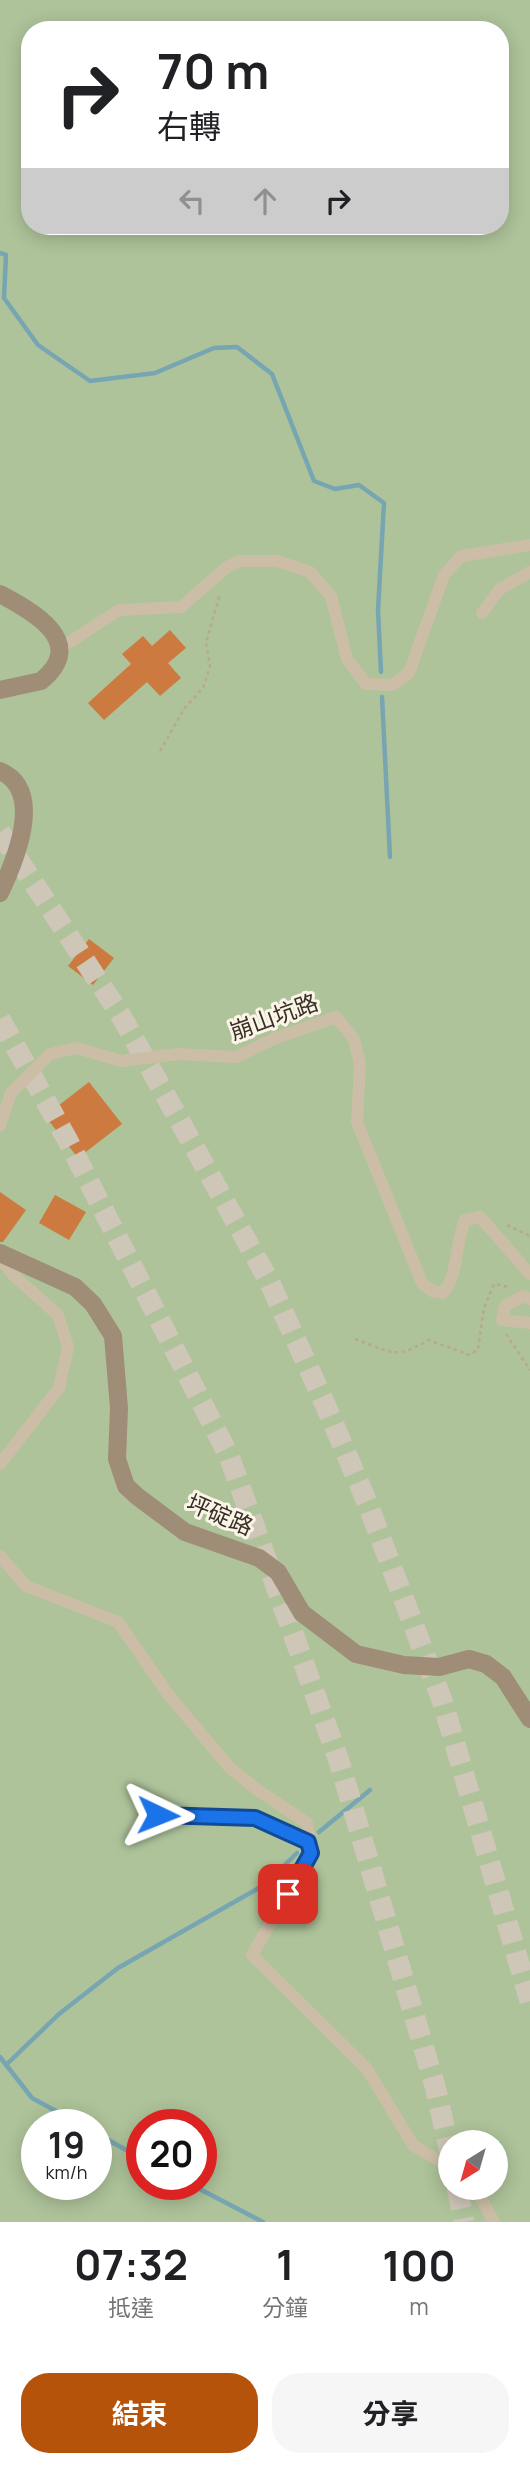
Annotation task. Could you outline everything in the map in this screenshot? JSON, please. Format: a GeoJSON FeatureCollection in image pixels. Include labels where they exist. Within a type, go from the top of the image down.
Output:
{"type":"FeatureCollection","features":[{"type":"Feature","properties":{"kind":"main road"},"geometry":{"type":"LineString","coordinates":[[0,594],[38,614],[53,628],[59,649],[55,664],[41,681],[0,690]]}},
{"type":"Feature","properties":{"kind":"main road"},"geometry":{"type":"LineString","coordinates":[[0,771],[7,774],[22,799],[23,836],[0,893]]}},
{"type":"Feature","properties":{"kind":"main road","name":"坪碇路"},"geometry":{"type":"LineString","coordinates":[[0,1255],[75,1287],[93,1304],[113,1336],[119,1408],[117,1459],[126,1486],[138,1497],[185,1532],[259,1558],[278,1572],[302,1613],[356,1654],[404,1665],[439,1667],[469,1659],[486,1664],[503,1677],[530,1719]]}},
{"type":"Feature","properties":{"kind":"street"},"geometry":{"type":"LineString","coordinates":[[59,649],[120,610],[181,607],[227,567],[240,561],[277,561],[310,572],[331,596],[347,659],[366,684],[392,685],[410,673],[444,575],[461,556],[530,545]]}},
{"type":"Feature","properties":{"kind":"street"},"geometry":{"type":"LineString","coordinates":[[482,613],[500,589],[530,572]]}},
{"type":"Feature","properties":{"kind":"street","name":"崩山坑路"},"geometry":{"type":"LineString","coordinates":[[0,1126],[11,1093],[50,1054],[77,1048],[121,1061],[178,1054],[236,1057],[306,1026],[336,1017],[354,1039],[360,1064],[357,1122],[422,1283],[432,1291],[443,1293],[451,1283],[458,1235],[465,1220],[480,1217],[530,1274]]}},
{"type":"Feature","properties":{"kind":"street"},"geometry":{"type":"LineString","coordinates":[[0,1255],[13,1275],[58,1315],[68,1348],[59,1388],[0,1464]]}},
{"type":"Feature","properties":{"kind":"street"},"geometry":{"type":"LineString","coordinates":[[527,1297],[505,1306],[502,1320],[530,1324]]}},
{"type":"Feature","properties":{"kind":"street"},"geometry":{"type":"LineString","coordinates":[[0,1556],[26,1586],[118,1622],[168,1694],[229,1767],[307,1823],[311,1853],[252,1955],[368,2069],[413,2145],[438,2161]]}},
{"type":"Feature","properties":{"kind":"street"},"geometry":{"type":"LineString","coordinates":[[482,2200],[494,2222]]}},
{"type":"Feature","properties":{"kind":"lane"},"geometry":{"type":"LineString","coordinates":[[158,1815],[255,1818],[308,1842]]}},
{"type":"Feature","properties":{"kind":"path"},"geometry":{"type":"LineString","coordinates":[[160,751],[184,709],[203,688],[210,666],[206,643],[220,592]]}},
{"type":"Feature","properties":{"kind":"path"},"geometry":{"type":"LineString","coordinates":[[355,1339],[397,1354],[412,1350],[428,1340],[470,1355],[478,1349],[484,1308],[494,1284],[505,1284],[527,1297]]}},
{"type":"Feature","properties":{"kind":"path"},"geometry":{"type":"LineString","coordinates":[[502,1320],[507,1338],[530,1370]]}},
{"type":"Feature","properties":{"kind":"green space"},"geometry":{"type":"Polygon","coordinates":[[[0,0],[530,0],[530,2222],[0,2222],[0,0]]]}},
{"type":"Feature","properties":{"kind":"building"},"geometry":{"type":"Polygon","coordinates":[[[170,630],[186,648],[168,663],[181,678],[160,696],[147,682],[104,720],[88,703],[131,664],[122,654],[143,636],[152,646],[170,630]]]}},
{"type":"Feature","properties":{"kind":"building"},"geometry":{"type":"Polygon","coordinates":[[[89,939],[114,958],[93,985],[68,966],[89,939]]]}},
{"type":"Feature","properties":{"kind":"building"},"geometry":{"type":"Polygon","coordinates":[[[89,1082],[122,1124],[78,1158],[45,1116],[89,1082]]]}},
{"type":"Feature","properties":{"kind":"building"},"geometry":{"type":"Polygon","coordinates":[[[0,1192],[26,1210],[3,1242],[0,1242],[0,1192]]]}},
{"type":"Feature","properties":{"kind":"building"},"geometry":{"type":"Polygon","coordinates":[[[55,1195],[86,1212],[69,1240],[39,1223],[55,1195]]]}},
{"type":"Feature","properties":{"kind":"waterway"},"geometry":{"type":"LineString","coordinates":[[0,253],[6,255],[4,298],[38,345],[90,381],[155,373],[214,348],[237,347],[272,374],[314,481],[335,489],[359,485],[384,503],[378,610],[381,672]]}},
{"type":"Feature","properties":{"kind":"waterway"},"geometry":{"type":"LineString","coordinates":[[382,697],[390,857]]}},
{"type":"Feature","properties":{"kind":"waterway"},"geometry":{"type":"LineString","coordinates":[[319,1832],[370,1790]]}},
{"type":"Feature","properties":{"kind":"waterway"},"geometry":{"type":"LineString","coordinates":[[6,2065],[59,2014],[118,1968],[264,1885],[297,1853]]}},
{"type":"Feature","properties":{"kind":"waterway"},"geometry":{"type":"LineString","coordinates":[[0,2057],[32,2098],[52,2109]]}},
{"type":"Feature","properties":{"kind":"waterway"},"geometry":{"type":"LineString","coordinates":[[112,2142],[126,2150]]}},
{"type":"Feature","properties":{"kind":"waterway"},"geometry":{"type":"LineString","coordinates":[[217,2198],[263,2222]]}},
{"type":"Feature","properties":{"kind":"tunnel"},"geometry":{"type":"LineString","coordinates":[[0,832],[120,1014],[269,1281],[325,1404],[367,1502],[443,1703],[530,2001]]}},
{"type":"Feature","properties":{"kind":"tunnel"},"geometry":{"type":"LineString","coordinates":[[0,1019],[67,1139],[229,1456],[339,1761],[435,2086],[445,2130]]}},
{"type":"Feature","properties":{"kind":"tunnel"},"geometry":{"type":"LineString","coordinates":[[459,2200],[464,2222]]}},
{"type":"Feature","properties":{"kind":"route"},"geometry":{"type":"LineString","coordinates":[[158,1815],[255,1818],[308,1842],[311,1853],[288,1894]]}}]}
